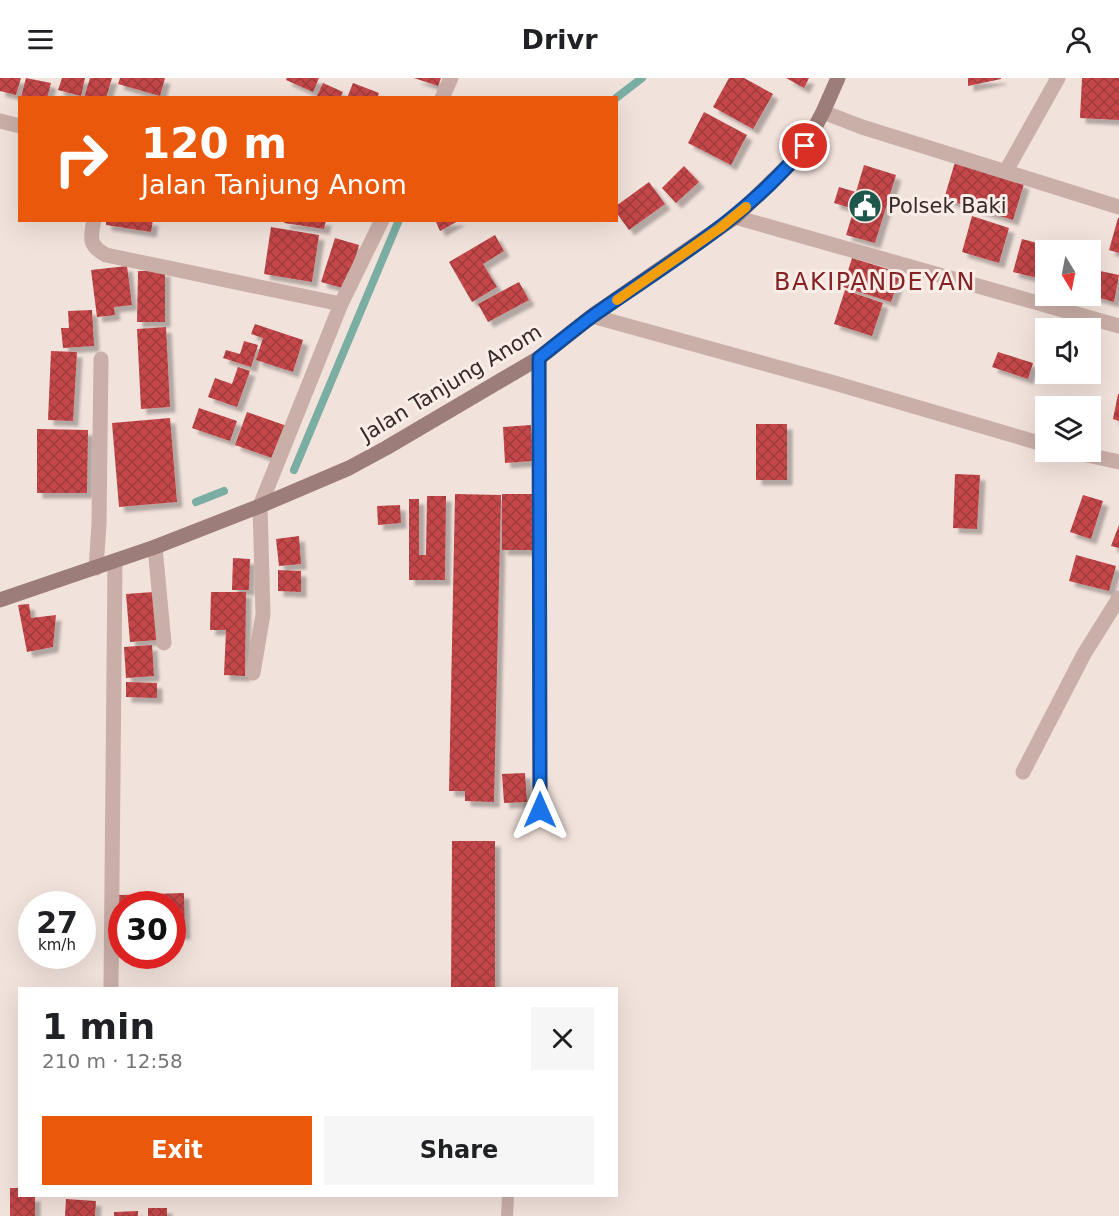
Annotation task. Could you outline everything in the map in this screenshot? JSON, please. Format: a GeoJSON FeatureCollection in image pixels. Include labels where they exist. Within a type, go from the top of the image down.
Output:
{"type":"FeatureCollection","features":[{"type":"Feature","properties":{"kind":"main road","name":"Jalan Tanjung Anom"},"geometry":{"type":"LineString","coordinates":[[0,600],[155,547],[349,468],[539,358],[592,316],[735,217],[790,164],[805,146],[824,112],[838,78]]}},
{"type":"Feature","properties":{"kind":"street"},"geometry":{"type":"LineString","coordinates":[[443,96],[451,78]]}},
{"type":"Feature","properties":{"kind":"street"},"geometry":{"type":"LineString","coordinates":[[1006,171],[1058,78]]}},
{"type":"Feature","properties":{"kind":"street"},"geometry":{"type":"LineString","coordinates":[[824,112],[862,127],[1119,207]]}},
{"type":"Feature","properties":{"kind":"street"},"geometry":{"type":"LineString","coordinates":[[0,121],[18,126]]}},
{"type":"Feature","properties":{"kind":"street"},"geometry":{"type":"LineString","coordinates":[[735,217],[1119,326]]}},
{"type":"Feature","properties":{"kind":"street"},"geometry":{"type":"LineString","coordinates":[[94,222],[92,241],[96,249],[106,255],[341,304]]}},
{"type":"Feature","properties":{"kind":"street"},"geometry":{"type":"LineString","coordinates":[[254,673],[263,614],[260,506],[341,304],[381,222]]}},
{"type":"Feature","properties":{"kind":"street"},"geometry":{"type":"LineString","coordinates":[[592,316],[1035,442]]}},
{"type":"Feature","properties":{"kind":"street"},"geometry":{"type":"LineString","coordinates":[[539,358],[540,810]]}},
{"type":"Feature","properties":{"kind":"street"},"geometry":{"type":"LineString","coordinates":[[96,568],[99,524],[101,359]]}},
{"type":"Feature","properties":{"kind":"street"},"geometry":{"type":"LineString","coordinates":[[1101,458],[1119,462]]}},
{"type":"Feature","properties":{"kind":"street"},"geometry":{"type":"LineString","coordinates":[[155,547],[164,643]]}},
{"type":"Feature","properties":{"kind":"street"},"geometry":{"type":"LineString","coordinates":[[111,987],[115,561]]}},
{"type":"Feature","properties":{"kind":"street"},"geometry":{"type":"LineString","coordinates":[[1023,772],[1084,654],[1119,598]]}},
{"type":"Feature","properties":{"kind":"lane"},"geometry":{"type":"LineString","coordinates":[[507,1216],[508,1197]]}},
{"type":"Feature","properties":{"kind":"building"},"geometry":{"type":"Polygon","coordinates":[[[0,78],[21,78],[16,95],[0,91],[0,78]]]}},
{"type":"Feature","properties":{"kind":"building"},"geometry":{"type":"Polygon","coordinates":[[[26,78],[51,83],[48,96],[21,96],[26,78]]]}},
{"type":"Feature","properties":{"kind":"building"},"geometry":{"type":"Polygon","coordinates":[[[62,78],[85,78],[81,96],[58,90],[62,78]]]}},
{"type":"Feature","properties":{"kind":"building"},"geometry":{"type":"Polygon","coordinates":[[[90,78],[112,78],[107,96],[85,96],[90,78]]]}},
{"type":"Feature","properties":{"kind":"building"},"geometry":{"type":"Polygon","coordinates":[[[120,78],[165,78],[160,96],[118,84],[120,78]]]}},
{"type":"Feature","properties":{"kind":"building"},"geometry":{"type":"Polygon","coordinates":[[[287,78],[319,78],[313,92],[286,80],[287,78]]]}},
{"type":"Feature","properties":{"kind":"building"},"geometry":{"type":"Polygon","coordinates":[[[414,78],[441,78],[438,86],[414,78]]]}},
{"type":"Feature","properties":{"kind":"building"},"geometry":{"type":"Polygon","coordinates":[[[729,78],[744,78],[773,94],[753,129],[713,107],[729,78]]]}},
{"type":"Feature","properties":{"kind":"building"},"geometry":{"type":"Polygon","coordinates":[[[786,78],[809,78],[804,88],[786,78]]]}},
{"type":"Feature","properties":{"kind":"building"},"geometry":{"type":"Polygon","coordinates":[[[968,78],[1001,78],[1001,79],[968,86],[968,78]]]}},
{"type":"Feature","properties":{"kind":"building"},"geometry":{"type":"Polygon","coordinates":[[[1082,78],[1119,78],[1119,120],[1080,118],[1082,78]]]}},
{"type":"Feature","properties":{"kind":"building"},"geometry":{"type":"Polygon","coordinates":[[[323,83],[343,92],[341,96],[317,96],[323,83]]]}},
{"type":"Feature","properties":{"kind":"building"},"geometry":{"type":"Polygon","coordinates":[[[353,83],[379,93],[378,96],[348,96],[353,83]]]}},
{"type":"Feature","properties":{"kind":"building"},"geometry":{"type":"Polygon","coordinates":[[[704,112],[747,135],[731,165],[688,143],[704,112]]]}},
{"type":"Feature","properties":{"kind":"building"},"geometry":{"type":"Polygon","coordinates":[[[955,162],[1024,184],[1013,220],[944,199],[955,162]]]}},
{"type":"Feature","properties":{"kind":"building","name":"Polsek Baki"},"geometry":{"type":"Polygon","coordinates":[[[864,165],[896,175],[875,243],[846,235],[854,209],[834,203],[839,187],[856,192],[864,165]]]}},
{"type":"Feature","properties":{"kind":"building"},"geometry":{"type":"Polygon","coordinates":[[[684,166],[699,182],[676,203],[662,188],[684,166]]]}},
{"type":"Feature","properties":{"kind":"building"},"geometry":{"type":"Polygon","coordinates":[[[649,182],[665,204],[629,230],[618,215],[618,205],[649,182]]]}},
{"type":"Feature","properties":{"kind":"building"},"geometry":{"type":"Polygon","coordinates":[[[972,216],[1009,228],[999,263],[962,252],[972,216]]]}},
{"type":"Feature","properties":{"kind":"building"},"geometry":{"type":"Polygon","coordinates":[[[1119,218],[1119,253],[1109,250],[1119,218]]]}},
{"type":"Feature","properties":{"kind":"building"},"geometry":{"type":"Polygon","coordinates":[[[106,222],[153,222],[151,232],[106,225],[106,222]]]}},
{"type":"Feature","properties":{"kind":"building"},"geometry":{"type":"Polygon","coordinates":[[[284,222],[326,222],[324,229],[284,222]]]}},
{"type":"Feature","properties":{"kind":"building"},"geometry":{"type":"Polygon","coordinates":[[[436,222],[456,222],[440,231],[436,222]]]}},
{"type":"Feature","properties":{"kind":"building"},"geometry":{"type":"Polygon","coordinates":[[[271,227],[319,235],[312,282],[264,274],[271,227]]]}},
{"type":"Feature","properties":{"kind":"building"},"geometry":{"type":"Polygon","coordinates":[[[495,235],[504,251],[483,264],[497,287],[472,302],[449,262],[495,235]]]}},
{"type":"Feature","properties":{"kind":"building"},"geometry":{"type":"Polygon","coordinates":[[[335,238],[359,245],[346,289],[321,282],[335,238]]]}},
{"type":"Feature","properties":{"kind":"building"},"geometry":{"type":"Polygon","coordinates":[[[1022,239],[1035,242],[1035,277],[1013,272],[1022,239]]]}},
{"type":"Feature","properties":{"kind":"building"},"geometry":{"type":"Polygon","coordinates":[[[852,258],[901,273],[891,302],[843,287],[852,258]]]}},
{"type":"Feature","properties":{"kind":"building"},"geometry":{"type":"Polygon","coordinates":[[[127,266],[132,305],[114,307],[115,315],[97,317],[91,270],[127,266]]]}},
{"type":"Feature","properties":{"kind":"building"},"geometry":{"type":"Polygon","coordinates":[[[138,271],[165,271],[165,322],[137,322],[138,271]]]}},
{"type":"Feature","properties":{"kind":"building"},"geometry":{"type":"Polygon","coordinates":[[[1101,271],[1119,275],[1114,302],[1101,298],[1101,271]]]}},
{"type":"Feature","properties":{"kind":"building"},"geometry":{"type":"Polygon","coordinates":[[[519,282],[529,300],[488,322],[478,304],[519,282]]]}},
{"type":"Feature","properties":{"kind":"building"},"geometry":{"type":"Polygon","coordinates":[[[845,290],[883,303],[872,336],[834,324],[845,290]]]}},
{"type":"Feature","properties":{"kind":"building"},"geometry":{"type":"Polygon","coordinates":[[[92,310],[94,346],[63,348],[61,328],[69,328],[68,311],[92,310]]]}},
{"type":"Feature","properties":{"kind":"building"},"geometry":{"type":"Polygon","coordinates":[[[255,324],[303,340],[293,372],[256,360],[263,338],[251,334],[255,324]]]}},
{"type":"Feature","properties":{"kind":"building"},"geometry":{"type":"Polygon","coordinates":[[[166,327],[170,407],[141,409],[137,329],[166,327]]]}},
{"type":"Feature","properties":{"kind":"building"},"geometry":{"type":"Polygon","coordinates":[[[244,341],[258,345],[251,367],[223,358],[226,350],[240,354],[244,341]]]}},
{"type":"Feature","properties":{"kind":"building"},"geometry":{"type":"Polygon","coordinates":[[[51,351],[77,352],[73,421],[48,420],[51,351]]]}},
{"type":"Feature","properties":{"kind":"building"},"geometry":{"type":"Polygon","coordinates":[[[998,352],[1033,363],[1028,379],[992,367],[998,352]]]}},
{"type":"Feature","properties":{"kind":"building"},"geometry":{"type":"Polygon","coordinates":[[[238,367],[250,371],[237,407],[208,397],[215,378],[232,384],[238,367]]]}},
{"type":"Feature","properties":{"kind":"building"},"geometry":{"type":"Polygon","coordinates":[[[1119,394],[1119,421],[1113,419],[1119,394]]]}},
{"type":"Feature","properties":{"kind":"building"},"geometry":{"type":"Polygon","coordinates":[[[199,408],[237,421],[230,441],[192,428],[199,408]]]}},
{"type":"Feature","properties":{"kind":"building"},"geometry":{"type":"Polygon","coordinates":[[[247,412],[287,426],[275,459],[235,445],[247,412]]]}},
{"type":"Feature","properties":{"kind":"building"},"geometry":{"type":"Polygon","coordinates":[[[170,418],[177,502],[119,507],[112,423],[170,418]]]}},
{"type":"Feature","properties":{"kind":"building"},"geometry":{"type":"Polygon","coordinates":[[[756,424],[787,424],[787,480],[756,480],[756,424]]]}},
{"type":"Feature","properties":{"kind":"building"},"geometry":{"type":"Polygon","coordinates":[[[531,425],[533,461],[505,463],[503,427],[531,425]]]}},
{"type":"Feature","properties":{"kind":"building"},"geometry":{"type":"Polygon","coordinates":[[[37,429],[88,430],[87,493],[37,493],[37,429]]]}},
{"type":"Feature","properties":{"kind":"building"},"geometry":{"type":"Polygon","coordinates":[[[955,474],[980,475],[977,529],[953,528],[955,474]]]}},
{"type":"Feature","properties":{"kind":"building"},"geometry":{"type":"Polygon","coordinates":[[[455,494],[501,495],[494,802],[465,801],[465,791],[449,791],[455,494]]]}},
{"type":"Feature","properties":{"kind":"building"},"geometry":{"type":"Polygon","coordinates":[[[502,494],[535,494],[535,550],[502,550],[502,494]]]}},
{"type":"Feature","properties":{"kind":"building"},"geometry":{"type":"Polygon","coordinates":[[[1083,495],[1103,501],[1091,539],[1070,532],[1083,495]]]}},
{"type":"Feature","properties":{"kind":"building"},"geometry":{"type":"Polygon","coordinates":[[[427,496],[446,496],[445,580],[409,580],[409,499],[419,499],[419,555],[426,555],[427,496]]]}},
{"type":"Feature","properties":{"kind":"building"},"geometry":{"type":"Polygon","coordinates":[[[400,505],[401,523],[378,525],[377,506],[400,505]]]}},
{"type":"Feature","properties":{"kind":"building"},"geometry":{"type":"Polygon","coordinates":[[[1119,525],[1119,548],[1111,546],[1119,525]]]}},
{"type":"Feature","properties":{"kind":"building"},"geometry":{"type":"Polygon","coordinates":[[[299,536],[301,564],[279,566],[276,539],[299,536]]]}},
{"type":"Feature","properties":{"kind":"building"},"geometry":{"type":"Polygon","coordinates":[[[1076,555],[1116,566],[1109,591],[1069,581],[1076,555]]]}},
{"type":"Feature","properties":{"kind":"building"},"geometry":{"type":"Polygon","coordinates":[[[233,558],[250,559],[249,590],[232,590],[233,558]]]}},
{"type":"Feature","properties":{"kind":"building"},"geometry":{"type":"Polygon","coordinates":[[[278,570],[301,571],[301,592],[278,591],[278,570]]]}},
{"type":"Feature","properties":{"kind":"building"},"geometry":{"type":"Polygon","coordinates":[[[153,592],[157,640],[130,642],[126,594],[153,592]]]}},
{"type":"Feature","properties":{"kind":"building"},"geometry":{"type":"Polygon","coordinates":[[[211,592],[246,592],[245,676],[224,675],[226,630],[210,630],[211,592]]]}},
{"type":"Feature","properties":{"kind":"building"},"geometry":{"type":"Polygon","coordinates":[[[29,604],[31,618],[56,615],[53,647],[27,652],[18,605],[29,604]]]}},
{"type":"Feature","properties":{"kind":"building"},"geometry":{"type":"Polygon","coordinates":[[[152,645],[154,676],[126,678],[124,647],[152,645]]]}},
{"type":"Feature","properties":{"kind":"building"},"geometry":{"type":"Polygon","coordinates":[[[126,682],[157,683],[157,698],[126,697],[126,682]]]}},
{"type":"Feature","properties":{"kind":"building"},"geometry":{"type":"Polygon","coordinates":[[[525,773],[527,802],[504,803],[502,774],[525,773]]]}},
{"type":"Feature","properties":{"kind":"building"},"geometry":{"type":"Polygon","coordinates":[[[452,841],[495,841],[495,987],[451,987],[452,841]]]}},
{"type":"Feature","properties":{"kind":"building"},"geometry":{"type":"Polygon","coordinates":[[[10,1188],[18,1188],[18,1197],[35,1197],[35,1216],[10,1216],[10,1188]]]}},
{"type":"Feature","properties":{"kind":"building"},"geometry":{"type":"Polygon","coordinates":[[[66,1199],[96,1201],[95,1216],[65,1216],[66,1199]]]}},
{"type":"Feature","properties":{"kind":"building"},"geometry":{"type":"Polygon","coordinates":[[[148,1208],[167,1208],[167,1216],[148,1216],[148,1208]]]}},
{"type":"Feature","properties":{"kind":"building"},"geometry":{"type":"Polygon","coordinates":[[[138,1211],[138,1216],[114,1216],[114,1212],[138,1211]]]}},
{"type":"Feature","properties":{"kind":"waterway"},"geometry":{"type":"LineString","coordinates":[[618,96],[642,78]]}},
{"type":"Feature","properties":{"kind":"waterway"},"geometry":{"type":"LineString","coordinates":[[294,470],[398,222]]}},
{"type":"Feature","properties":{"kind":"waterway"},"geometry":{"type":"LineString","coordinates":[[196,502],[224,491]]}},
{"type":"Feature","properties":{"kind":"slow traffic"},"geometry":{"type":"LineString","coordinates":[[617,300],[720,228],[746,207]]}},
{"type":"Feature","properties":{"kind":"place","name":"Polsek Baki"},"geometry":{"type":"Point","coordinates":[865,206]}},
{"type":"Feature","properties":{"kind":"district","name":"BAKIPANDEYAN"},"geometry":{"type":"Point","coordinates":[875,282]}},
{"type":"Feature","properties":{"kind":"route"},"geometry":{"type":"LineString","coordinates":[[540,810],[539,358],[592,316],[735,217],[790,164],[805,146]]}}]}
